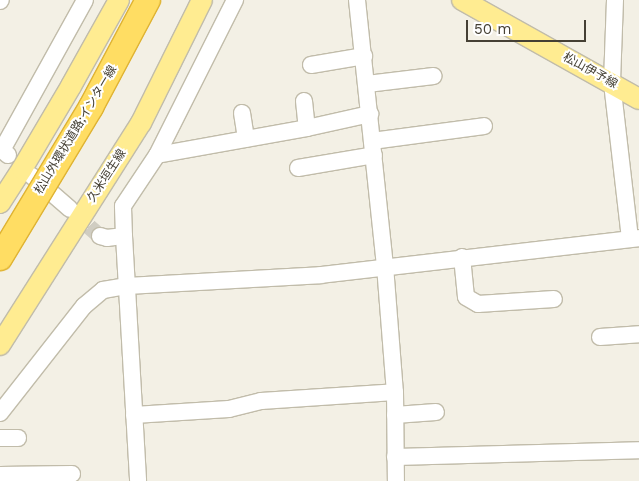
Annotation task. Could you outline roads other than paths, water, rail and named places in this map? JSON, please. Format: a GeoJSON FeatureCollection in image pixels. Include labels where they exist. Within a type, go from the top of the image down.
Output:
{"type":"FeatureCollection","features":[{"type":"Feature","properties":{"kind":"highway","name":"松山外環状道路;インター線"},"geometry":{"type":"LineString","coordinates":[[0,258],[91,107],[148,0]]}},
{"type":"Feature","properties":{"kind":"main road"},"geometry":{"type":"LineString","coordinates":[[0,203],[71,86],[118,0]]}},
{"type":"Feature","properties":{"kind":"main road","name":"久米垣生線"},"geometry":{"type":"LineString","coordinates":[[0,346],[141,124],[202,0]]}},
{"type":"Feature","properties":{"kind":"main road","name":"松山伊予線"},"geometry":{"type":"LineString","coordinates":[[462,0],[639,99]]}},
{"type":"Feature","properties":{"kind":"street"},"geometry":{"type":"LineString","coordinates":[[8,155],[2,150],[85,0]]}},
{"type":"Feature","properties":{"kind":"street"},"geometry":{"type":"LineString","coordinates":[[138,481],[123,206],[157,155],[235,0]]}},
{"type":"Feature","properties":{"kind":"street"},"geometry":{"type":"LineString","coordinates":[[357,0],[385,266],[395,392],[396,481]]}},
{"type":"Feature","properties":{"kind":"street"},"geometry":{"type":"LineString","coordinates":[[0,413],[84,306],[103,290],[126,286],[321,275],[635,238],[612,83],[615,0]]}},
{"type":"Feature","properties":{"kind":"street"},"geometry":{"type":"LineString","coordinates":[[311,65],[364,56]]}},
{"type":"Feature","properties":{"kind":"street"},"geometry":{"type":"LineString","coordinates":[[366,84],[434,76]]}},
{"type":"Feature","properties":{"kind":"street"},"geometry":{"type":"LineString","coordinates":[[304,101],[307,128]]}},
{"type":"Feature","properties":{"kind":"street"},"geometry":{"type":"LineString","coordinates":[[242,113],[246,139]]}},
{"type":"Feature","properties":{"kind":"street"},"geometry":{"type":"LineString","coordinates":[[157,155],[307,128],[370,114]]}},
{"type":"Feature","properties":{"kind":"street"},"geometry":{"type":"LineString","coordinates":[[298,168],[373,148],[484,126]]}},
{"type":"Feature","properties":{"kind":"street"},"geometry":{"type":"LineString","coordinates":[[32,176],[70,209]]}},
{"type":"Feature","properties":{"kind":"street"},"geometry":{"type":"LineString","coordinates":[[100,236],[107,238],[124,236]]}},
{"type":"Feature","properties":{"kind":"street"},"geometry":{"type":"LineString","coordinates":[[462,257],[466,297],[478,304],[554,299]]}},
{"type":"Feature","properties":{"kind":"street"},"geometry":{"type":"LineString","coordinates":[[600,337],[639,334]]}},
{"type":"Feature","properties":{"kind":"street"},"geometry":{"type":"LineString","coordinates":[[134,414],[229,409],[261,401],[395,392]]}},
{"type":"Feature","properties":{"kind":"street"},"geometry":{"type":"LineString","coordinates":[[395,415],[436,412]]}},
{"type":"Feature","properties":{"kind":"street"},"geometry":{"type":"LineString","coordinates":[[0,438],[18,438]]}},
{"type":"Feature","properties":{"kind":"street"},"geometry":{"type":"LineString","coordinates":[[395,457],[639,450]]}},
{"type":"Feature","properties":{"kind":"street"},"geometry":{"type":"LineString","coordinates":[[0,475],[72,474]]}},
{"type":"Feature","properties":{"kind":"tunnel"},"geometry":{"type":"LineString","coordinates":[[71,211],[100,236]]}}]}
